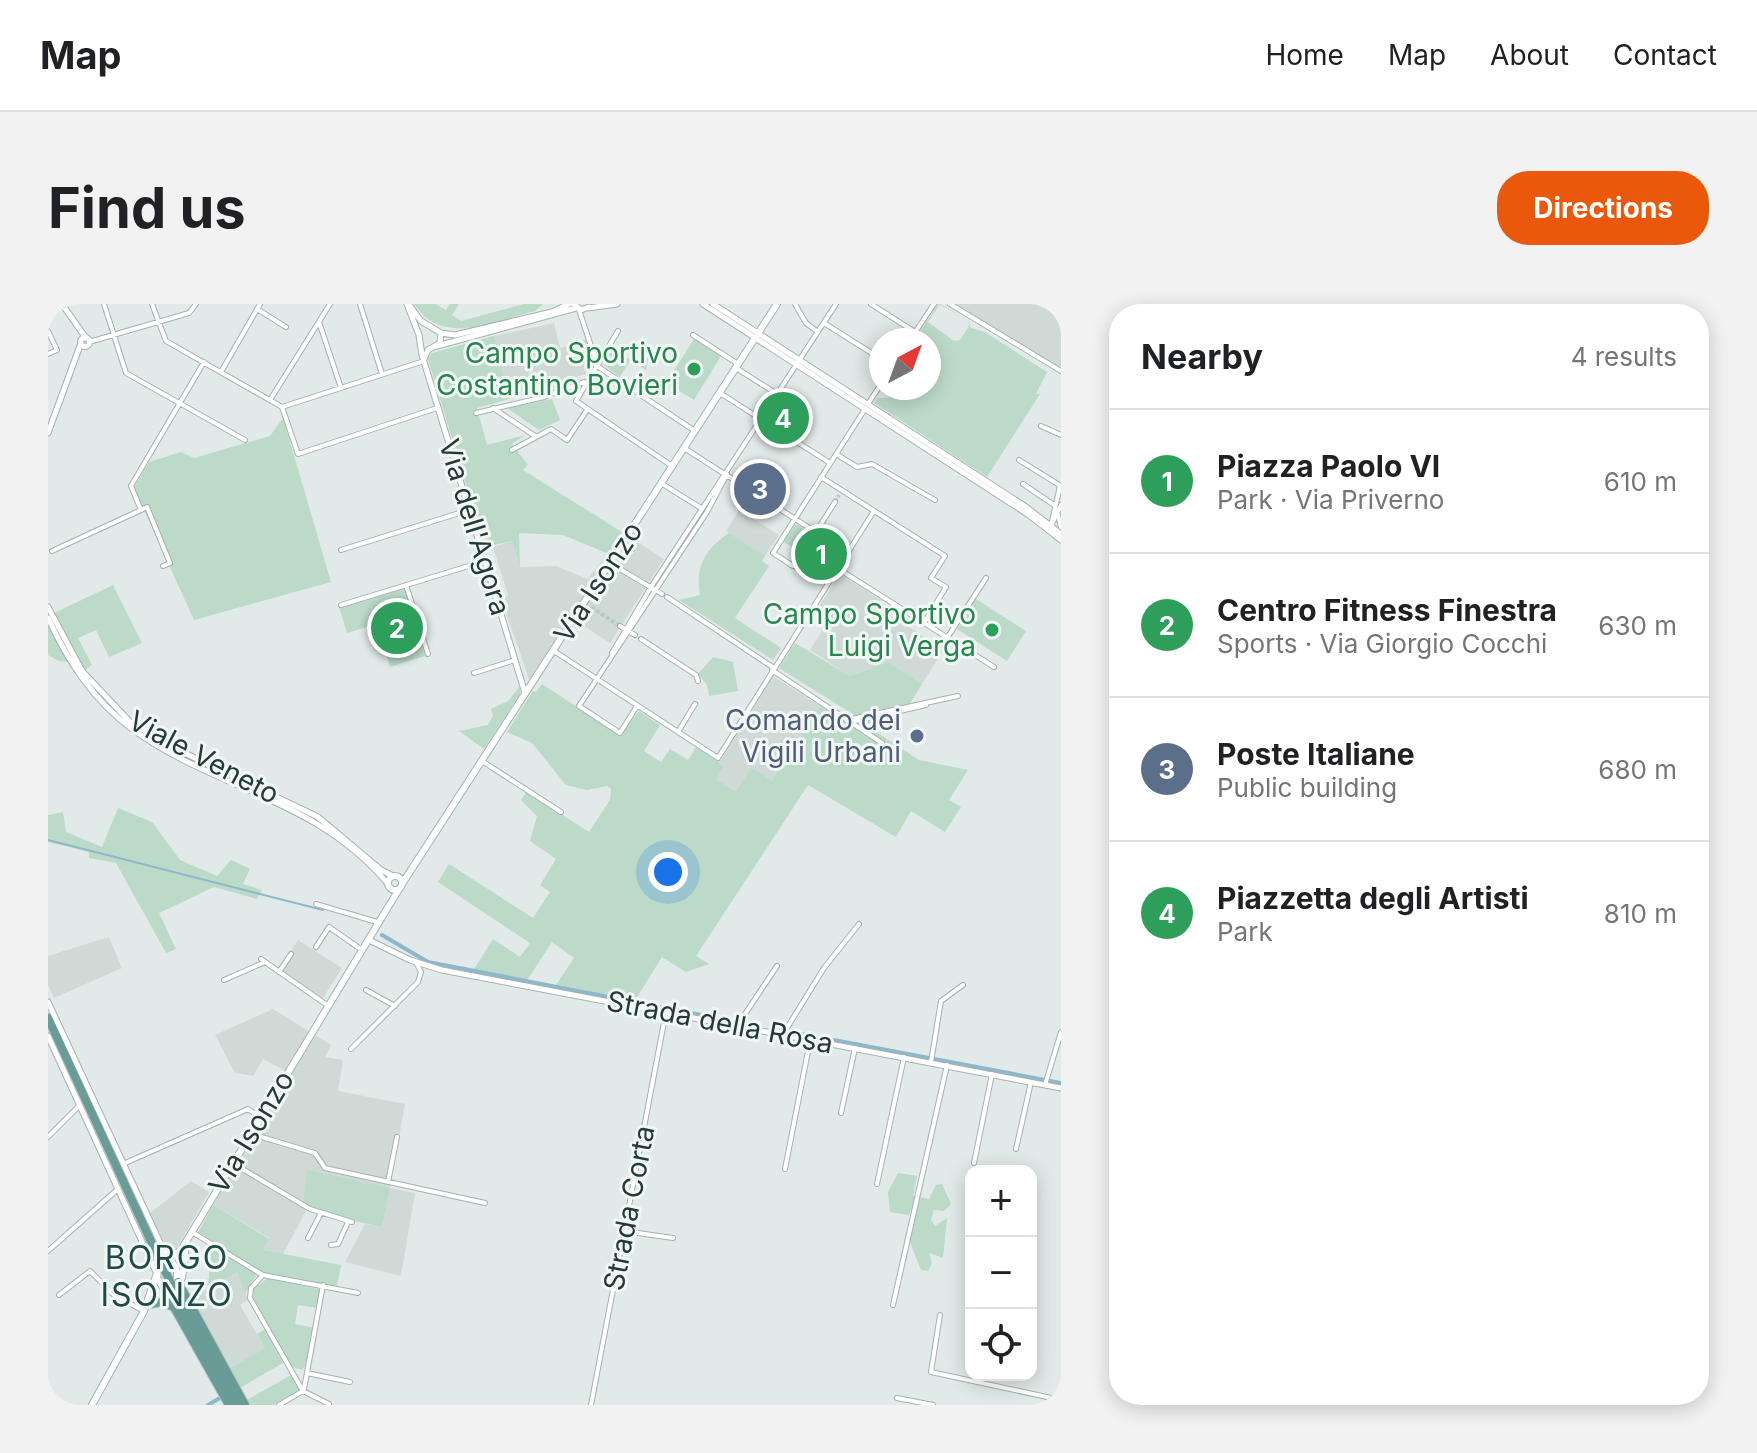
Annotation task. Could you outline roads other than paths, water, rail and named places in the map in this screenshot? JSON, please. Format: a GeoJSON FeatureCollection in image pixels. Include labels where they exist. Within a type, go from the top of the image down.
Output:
{"type":"FeatureCollection","features":[{"type":"Feature","properties":{"kind":"main road","name":"Via Isonzo"},"geometry":{"type":"LineString","coordinates":[[183,1251],[232,1162],[401,886],[554,651],[588,605],[610,563],[777,304]]}},
{"type":"Feature","properties":{"kind":"main road","name":"Via Isonzo"},"geometry":{"type":"LineString","coordinates":[[387,912],[389,886],[395,876],[418,860]]}},
{"type":"Feature","properties":{"kind":"main road"},"geometry":{"type":"LineString","coordinates":[[395,876],[401,886]]}},
{"type":"Feature","properties":{"kind":"main road"},"geometry":{"type":"LineString","coordinates":[[389,886],[401,886]]}},
{"type":"Feature","properties":{"kind":"main road"},"geometry":{"type":"LineString","coordinates":[[48,1018],[156,1252],[238,1405]]}},
{"type":"Feature","properties":{"kind":"main road"},"geometry":{"type":"LineString","coordinates":[[156,1252],[173,1255],[183,1251]]}},
{"type":"Feature","properties":{"kind":"main road"},"geometry":{"type":"LineString","coordinates":[[92,1405],[147,1308],[162,1261],[170,1260],[183,1251]]}},
{"type":"Feature","properties":{"kind":"main road"},"geometry":{"type":"LineString","coordinates":[[183,1251],[177,1269],[178,1294],[229,1405]]}},
{"type":"Feature","properties":{"kind":"main road"},"geometry":{"type":"LineString","coordinates":[[178,1294],[183,1251]]}},
{"type":"Feature","properties":{"kind":"main road"},"geometry":{"type":"LineString","coordinates":[[170,1260],[177,1269]]}},
{"type":"Feature","properties":{"kind":"main road"},"geometry":{"type":"LineString","coordinates":[[156,1274],[165,1291],[178,1294]]}},
{"type":"Feature","properties":{"kind":"main road"},"geometry":{"type":"LineString","coordinates":[[147,1308],[165,1291],[173,1290],[178,1294],[245,1405]]}},
{"type":"Feature","properties":{"kind":"main road"},"geometry":{"type":"LineString","coordinates":[[147,1308],[178,1294]]}},
{"type":"Feature","properties":{"kind":"street"},"geometry":{"type":"LineString","coordinates":[[48,430],[84,342],[80,326],[62,304]]}},
{"type":"Feature","properties":{"kind":"street"},"geometry":{"type":"LineString","coordinates":[[104,304],[125,372],[245,440]]}},
{"type":"Feature","properties":{"kind":"street"},"geometry":{"type":"LineString","coordinates":[[152,304],[166,341],[282,407],[298,454],[439,407]]}},
{"type":"Feature","properties":{"kind":"street"},"geometry":{"type":"LineString","coordinates":[[84,342],[190,312],[196,304]]}},
{"type":"Feature","properties":{"kind":"street"},"geometry":{"type":"LineString","coordinates":[[270,400],[330,304]]}},
{"type":"Feature","properties":{"kind":"street"},"geometry":{"type":"LineString","coordinates":[[360,304],[382,374]]}},
{"type":"Feature","properties":{"kind":"street","name":"Via dell'Agora"},"geometry":{"type":"LineString","coordinates":[[408,304],[421,321],[441,333]]}},
{"type":"Feature","properties":{"kind":"street","name":"Via dell'Agora"},"geometry":{"type":"LineString","coordinates":[[408,304],[526,694]]}},
{"type":"Feature","properties":{"kind":"street"},"geometry":{"type":"LineString","coordinates":[[437,346],[441,333],[455,335],[552,312],[617,304]]}},
{"type":"Feature","properties":{"kind":"street"},"geometry":{"type":"LineString","coordinates":[[703,304],[1038,516],[1061,540]]}},
{"type":"Feature","properties":{"kind":"street"},"geometry":{"type":"LineString","coordinates":[[713,304],[725,307],[756,335]]}},
{"type":"Feature","properties":{"kind":"street"},"geometry":{"type":"LineString","coordinates":[[795,304],[806,323],[818,332]]}},
{"type":"Feature","properties":{"kind":"street"},"geometry":{"type":"LineString","coordinates":[[637,706],[620,733],[579,706],[836,304]]}},
{"type":"Feature","properties":{"kind":"street"},"geometry":{"type":"LineString","coordinates":[[871,304],[909,328]]}},
{"type":"Feature","properties":{"kind":"street"},"geometry":{"type":"LineString","coordinates":[[918,328],[934,304]]}},
{"type":"Feature","properties":{"kind":"street"},"geometry":{"type":"LineString","coordinates":[[950,304],[1061,371]]}},
{"type":"Feature","properties":{"kind":"street"},"geometry":{"type":"LineString","coordinates":[[221,372],[258,307],[286,327]]}},
{"type":"Feature","properties":{"kind":"street"},"geometry":{"type":"LineString","coordinates":[[580,307],[597,366],[695,431]]}},
{"type":"Feature","properties":{"kind":"street"},"geometry":{"type":"LineString","coordinates":[[422,344],[430,348],[580,307]]}},
{"type":"Feature","properties":{"kind":"street"},"geometry":{"type":"LineString","coordinates":[[414,324],[421,321]]}},
{"type":"Feature","properties":{"kind":"street"},"geometry":{"type":"LineString","coordinates":[[319,322],[341,388]]}},
{"type":"Feature","properties":{"kind":"street"},"geometry":{"type":"LineString","coordinates":[[824,323],[869,351]]}},
{"type":"Feature","properties":{"kind":"street"},"geometry":{"type":"LineString","coordinates":[[419,335],[428,326]]}},
{"type":"Feature","properties":{"kind":"street"},"geometry":{"type":"LineString","coordinates":[[48,331],[57,350],[48,354]]}},
{"type":"Feature","properties":{"kind":"street"},"geometry":{"type":"LineString","coordinates":[[576,401],[618,331]]}},
{"type":"Feature","properties":{"kind":"street"},"geometry":{"type":"LineString","coordinates":[[693,335],[778,395]]}},
{"type":"Feature","properties":{"kind":"street"},"geometry":{"type":"LineString","coordinates":[[282,407],[424,360],[430,348]]}},
{"type":"Feature","properties":{"kind":"street"},"geometry":{"type":"LineString","coordinates":[[141,510],[131,486],[204,362]]}},
{"type":"Feature","properties":{"kind":"street"},"geometry":{"type":"LineString","coordinates":[[476,413],[572,388],[586,381]]}},
{"type":"Feature","properties":{"kind":"street"},"geometry":{"type":"LineString","coordinates":[[572,388],[576,401],[587,410],[672,466]]}},
{"type":"Feature","properties":{"kind":"street"},"geometry":{"type":"LineString","coordinates":[[720,393],[830,463]]}},
{"type":"Feature","properties":{"kind":"street"},"geometry":{"type":"LineString","coordinates":[[793,566],[773,553],[871,400]]}},
{"type":"Feature","properties":{"kind":"street"},"geometry":{"type":"LineString","coordinates":[[867,406],[1061,534]]}},
{"type":"Feature","properties":{"kind":"street"},"geometry":{"type":"LineString","coordinates":[[493,408],[535,437]]}},
{"type":"Feature","properties":{"kind":"street"},"geometry":{"type":"LineString","coordinates":[[512,450],[551,429],[567,440],[587,410]]}},
{"type":"Feature","properties":{"kind":"street"},"geometry":{"type":"LineString","coordinates":[[1041,426],[1061,435]]}},
{"type":"Feature","properties":{"kind":"street"},"geometry":{"type":"LineString","coordinates":[[684,448],[847,552]]}},
{"type":"Feature","properties":{"kind":"street"},"geometry":{"type":"LineString","coordinates":[[836,454],[857,467],[872,464],[935,500]]}},
{"type":"Feature","properties":{"kind":"street"},"geometry":{"type":"LineString","coordinates":[[1019,460],[1061,485],[1050,528]]}},
{"type":"Feature","properties":{"kind":"street"},"geometry":{"type":"LineString","coordinates":[[821,477],[841,493],[945,556],[931,578],[946,587],[924,623]]}},
{"type":"Feature","properties":{"kind":"street"},"geometry":{"type":"LineString","coordinates":[[661,483],[704,510]]}},
{"type":"Feature","properties":{"kind":"street"},"geometry":{"type":"LineString","coordinates":[[1023,484],[1054,505]]}},
{"type":"Feature","properties":{"kind":"street"},"geometry":{"type":"LineString","coordinates":[[816,532],[835,502]]}},
{"type":"Feature","properties":{"kind":"street"},"geometry":{"type":"LineString","coordinates":[[1050,528],[1061,505]]}},
{"type":"Feature","properties":{"kind":"street"},"geometry":{"type":"LineString","coordinates":[[52,551],[147,507],[170,563],[163,566]]}},
{"type":"Feature","properties":{"kind":"street"},"geometry":{"type":"LineString","coordinates":[[341,550],[469,510]]}},
{"type":"Feature","properties":{"kind":"street"},"geometry":{"type":"LineString","coordinates":[[554,651],[718,758],[874,511]]}},
{"type":"Feature","properties":{"kind":"street"},"geometry":{"type":"LineString","coordinates":[[1038,516],[1052,513]]}},
{"type":"Feature","properties":{"kind":"street"},"geometry":{"type":"LineString","coordinates":[[1058,513],[1061,527]]}},
{"type":"Feature","properties":{"kind":"street"},"geometry":{"type":"LineString","coordinates":[[341,605],[485,561]]}},
{"type":"Feature","properties":{"kind":"street"},"geometry":{"type":"LineString","coordinates":[[610,563],[653,588],[882,743]]}},
{"type":"Feature","properties":{"kind":"street"},"geometry":{"type":"LineString","coordinates":[[837,568],[994,667]]}},
{"type":"Feature","properties":{"kind":"street"},"geometry":{"type":"LineString","coordinates":[[947,638],[986,578]]}},
{"type":"Feature","properties":{"kind":"street"},"geometry":{"type":"LineString","coordinates":[[406,585],[428,654]]}},
{"type":"Feature","properties":{"kind":"street","name":"Viale Veneto"},"geometry":{"type":"LineString","coordinates":[[48,607],[82,671],[133,724],[172,747],[313,814],[383,872],[395,876]]}},
{"type":"Feature","properties":{"kind":"street","name":"Viale Veneto"},"geometry":{"type":"LineString","coordinates":[[48,618],[79,675],[127,725],[165,749],[315,820],[389,886]]}},
{"type":"Feature","properties":{"kind":"street"},"geometry":{"type":"LineString","coordinates":[[641,639],[696,675],[698,681]]}},
{"type":"Feature","properties":{"kind":"street"},"geometry":{"type":"LineString","coordinates":[[474,673],[515,660]]}},
{"type":"Feature","properties":{"kind":"street"},"geometry":{"type":"LineString","coordinates":[[849,721],[958,696]]}},
{"type":"Feature","properties":{"kind":"street"},"geometry":{"type":"LineString","coordinates":[[678,732],[695,704]]}},
{"type":"Feature","properties":{"kind":"street"},"geometry":{"type":"LineString","coordinates":[[482,761],[561,812]]}},
{"type":"Feature","properties":{"kind":"street"},"geometry":{"type":"LineString","coordinates":[[316,904],[380,923]]}},
{"type":"Feature","properties":{"kind":"street"},"geometry":{"type":"LineString","coordinates":[[782,1036],[824,968],[859,924]]}},
{"type":"Feature","properties":{"kind":"street"},"geometry":{"type":"LineString","coordinates":[[316,947],[329,927],[362,950]]}},
{"type":"Feature","properties":{"kind":"street","name":"Strada della Rosa"},"geometry":{"type":"LineString","coordinates":[[375,931],[383,944]]}},
{"type":"Feature","properties":{"kind":"street","name":"Strada della Rosa"},"geometry":{"type":"LineString","coordinates":[[369,940],[416,962],[782,1036],[1061,1088]]}},
{"type":"Feature","properties":{"kind":"street"},"geometry":{"type":"LineString","coordinates":[[279,972],[291,954]]}},
{"type":"Feature","properties":{"kind":"street"},"geometry":{"type":"LineString","coordinates":[[224,980],[263,960],[327,1005]]}},
{"type":"Feature","properties":{"kind":"street"},"geometry":{"type":"LineString","coordinates":[[351,1049],[419,980],[421,970],[416,962]]}},
{"type":"Feature","properties":{"kind":"street"},"geometry":{"type":"LineString","coordinates":[[737,1026],[777,966]]}},
{"type":"Feature","properties":{"kind":"street"},"geometry":{"type":"LineString","coordinates":[[931,1062],[941,1001],[963,985]]}},
{"type":"Feature","properties":{"kind":"street"},"geometry":{"type":"LineString","coordinates":[[366,990],[395,1006]]}},
{"type":"Feature","properties":{"kind":"street"},"geometry":{"type":"LineString","coordinates":[[48,1002],[123,1164],[156,1252],[156,1274]]}},
{"type":"Feature","properties":{"kind":"street","name":"Strada Corta"},"geometry":{"type":"LineString","coordinates":[[591,1405],[666,1012]]}},
{"type":"Feature","properties":{"kind":"street"},"geometry":{"type":"LineString","coordinates":[[1045,1085],[1061,1032]]}},
{"type":"Feature","properties":{"kind":"street"},"geometry":{"type":"LineString","coordinates":[[48,1036],[118,1189],[156,1252],[170,1260]]}},
{"type":"Feature","properties":{"kind":"street"},"geometry":{"type":"LineString","coordinates":[[785,1169],[810,1041]]}},
{"type":"Feature","properties":{"kind":"street"},"geometry":{"type":"LineString","coordinates":[[841,1113],[855,1048]]}},
{"type":"Feature","properties":{"kind":"street"},"geometry":{"type":"LineString","coordinates":[[877,1184],[904,1057]]}},
{"type":"Feature","properties":{"kind":"street"},"geometry":{"type":"LineString","coordinates":[[893,1305],[947,1065]]}},
{"type":"Feature","properties":{"kind":"street"},"geometry":{"type":"LineString","coordinates":[[974,1163],[992,1074]]}},
{"type":"Feature","properties":{"kind":"street"},"geometry":{"type":"LineString","coordinates":[[1016,1149],[1031,1082]]}},
{"type":"Feature","properties":{"kind":"street"},"geometry":{"type":"LineString","coordinates":[[48,1137],[79,1106]]}},
{"type":"Feature","properties":{"kind":"street"},"geometry":{"type":"LineString","coordinates":[[123,1164],[247,1109],[260,1117]]}},
{"type":"Feature","properties":{"kind":"street"},"geometry":{"type":"LineString","coordinates":[[250,1134],[315,1153],[324,1168],[485,1203]]}},
{"type":"Feature","properties":{"kind":"street"},"geometry":{"type":"LineString","coordinates":[[388,1182],[397,1137]]}},
{"type":"Feature","properties":{"kind":"street"},"geometry":{"type":"LineString","coordinates":[[232,1162],[321,1213],[350,1222],[338,1244],[331,1245]]}},
{"type":"Feature","properties":{"kind":"street"},"geometry":{"type":"LineString","coordinates":[[48,1251],[118,1189]]}},
{"type":"Feature","properties":{"kind":"street"},"geometry":{"type":"LineString","coordinates":[[308,1238],[321,1213]]}},
{"type":"Feature","properties":{"kind":"street"},"geometry":{"type":"LineString","coordinates":[[624,1231],[673,1238]]}},
{"type":"Feature","properties":{"kind":"street"},"geometry":{"type":"LineString","coordinates":[[192,1232],[263,1275],[358,1293]]}},
{"type":"Feature","properties":{"kind":"street"},"geometry":{"type":"LineString","coordinates":[[153,1287],[156,1252]]}},
{"type":"Feature","properties":{"kind":"street"},"geometry":{"type":"LineString","coordinates":[[59,1295],[90,1271],[115,1296],[147,1308]]}},
{"type":"Feature","properties":{"kind":"street"},"geometry":{"type":"LineString","coordinates":[[263,1275],[251,1288],[250,1298],[303,1391],[329,1404]]}},
{"type":"Feature","properties":{"kind":"street"},"geometry":{"type":"LineString","coordinates":[[279,1405],[303,1391],[323,1285]]}},
{"type":"Feature","properties":{"kind":"street"},"geometry":{"type":"LineString","coordinates":[[940,1315],[929,1369],[933,1373],[1061,1400]]}},
{"type":"Feature","properties":{"kind":"street"},"geometry":{"type":"LineString","coordinates":[[291,1369],[303,1371],[309,1359]]}},
{"type":"Feature","properties":{"kind":"street"},"geometry":{"type":"LineString","coordinates":[[307,1373],[350,1382]]}},
{"type":"Feature","properties":{"kind":"street"},"geometry":{"type":"LineString","coordinates":[[897,1398],[933,1405]]}},
{"type":"Feature","properties":{"kind":"waterway"},"geometry":{"type":"LineString","coordinates":[[48,840],[323,910]]}},
{"type":"Feature","properties":{"kind":"waterway"},"geometry":{"type":"LineString","coordinates":[[382,935],[428,962],[722,1019]]}},
{"type":"Feature","properties":{"kind":"waterway"},"geometry":{"type":"LineString","coordinates":[[781,1030],[1061,1083]]}},
{"type":"Feature","properties":{"kind":"waterway"},"geometry":{"type":"LineString","coordinates":[[208,1405],[220,1398]]}},
{"type":"Feature","properties":{"kind":"tunnel"},"geometry":{"type":"LineString","coordinates":[[835,502],[839,495]]}},
{"type":"Feature","properties":{"kind":"tunnel"},"geometry":{"type":"LineString","coordinates":[[591,607],[620,626]]}},
{"type":"Feature","properties":{"kind":"place","name":"Campo Sportivo Costantino Bovieri"},"geometry":{"type":"Point","coordinates":[694,369]}},
{"type":"Feature","properties":{"kind":"place","name":"Piazzetta degli Artisti"},"geometry":{"type":"Point","coordinates":[783,418]}},
{"type":"Feature","properties":{"kind":"place","name":"Poste Italiane"},"geometry":{"type":"Point","coordinates":[760,489]}},
{"type":"Feature","properties":{"kind":"place","name":"Piazza Paolo VI"},"geometry":{"type":"Point","coordinates":[821,554]}},
{"type":"Feature","properties":{"kind":"place","name":"Centro Fitness Finestra"},"geometry":{"type":"Point","coordinates":[397,628]}},
{"type":"Feature","properties":{"kind":"place","name":"Campo Sportivo Luigi Verga"},"geometry":{"type":"Point","coordinates":[992,630]}},
{"type":"Feature","properties":{"kind":"place","name":"Comando dei Vigili Urbani"},"geometry":{"type":"Point","coordinates":[917,736]}},
{"type":"Feature","properties":{"kind":"district","name":"BORGO ISONZO"},"geometry":{"type":"Point","coordinates":[167,1276]}}]}
